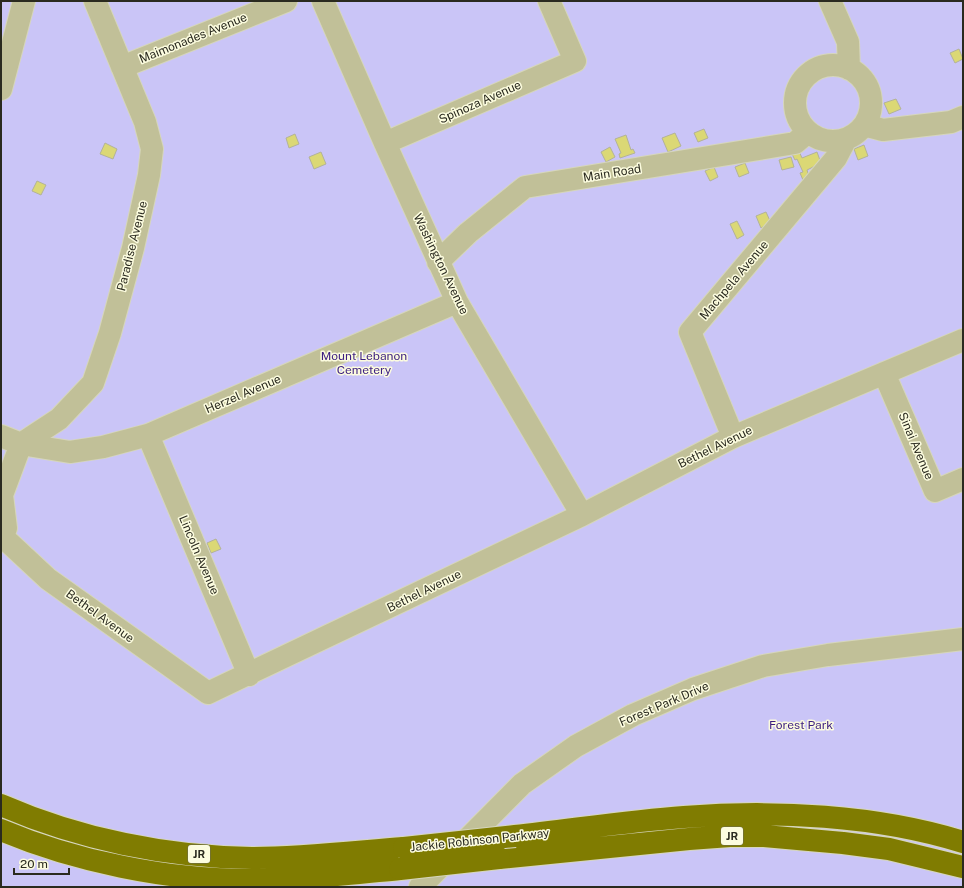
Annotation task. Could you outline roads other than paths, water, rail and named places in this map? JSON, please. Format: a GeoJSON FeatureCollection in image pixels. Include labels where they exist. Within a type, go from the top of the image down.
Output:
{"type":"FeatureCollection","features":[{"type":"Feature","properties":{"kind":"highway","name":"Jackie Robinson Parkway"},"geometry":{"type":"LineString","coordinates":[[1,805],[43,821],[116,842],[179,852],[252,858],[317,855],[404,848],[683,817],[719,815],[816,816],[855,820],[908,828],[963,842]]}},
{"type":"Feature","properties":{"kind":"highway"},"geometry":{"type":"LineString","coordinates":[[908,828],[963,834]]}},
{"type":"Feature","properties":{"kind":"highway","name":"Jackie Robinson Parkway"},"geometry":{"type":"LineString","coordinates":[[1,830],[70,854],[135,869],[171,875],[246,880],[328,877],[499,858],[730,836],[764,836],[836,842],[889,849],[963,867]]}},
{"type":"Feature","properties":{"kind":"street"},"geometry":{"type":"LineString","coordinates":[[1,89],[24,1]]}},
{"type":"Feature","properties":{"kind":"street","name":"Paradise Avenue"},"geometry":{"type":"LineString","coordinates":[[21,444],[59,419],[93,383],[110,333],[134,248],[149,174],[152,149],[145,122],[95,1]]}},
{"type":"Feature","properties":{"kind":"street","name":"Maimonades Avenue"},"geometry":{"type":"LineString","coordinates":[[122,67],[286,1]]}},
{"type":"Feature","properties":{"kind":"street","name":"Washington Avenue"},"geometry":{"type":"LineString","coordinates":[[323,1],[457,302],[582,515]]}},
{"type":"Feature","properties":{"kind":"street","name":"Spinoza Avenue"},"geometry":{"type":"LineString","coordinates":[[385,143],[575,61],[549,1]]}},
{"type":"Feature","properties":{"kind":"street"},"geometry":{"type":"LineString","coordinates":[[830,1],[848,42],[849,69]]}},
{"type":"Feature","properties":{"kind":"street"},"geometry":{"type":"LineString","coordinates":[[838,65],[849,69],[860,77],[867,88],[870,100],[869,113],[864,125],[856,133],[846,139],[826,141],[816,138],[800,123],[796,111],[795,99],[798,88],[804,77],[814,70],[825,66],[838,65]]}},
{"type":"Feature","properties":{"kind":"street"},"geometry":{"type":"LineString","coordinates":[[864,125],[882,130],[951,122],[963,117]]}},
{"type":"Feature","properties":{"kind":"street","name":"Main Road"},"geometry":{"type":"LineString","coordinates":[[438,262],[468,233],[525,187],[795,143],[808,132]]}},
{"type":"Feature","properties":{"kind":"street","name":"Machpela Avenue"},"geometry":{"type":"LineString","coordinates":[[733,437],[690,332],[836,158],[846,139]]}},
{"type":"Feature","properties":{"kind":"street","name":"Herzel Avenue"},"geometry":{"type":"LineString","coordinates":[[21,444],[70,452],[103,447],[148,435],[457,302]]}},
{"type":"Feature","properties":{"kind":"street","name":"Bethel Avenue"},"geometry":{"type":"LineString","coordinates":[[21,444],[2,495],[6,528],[4,537],[48,579],[208,693],[249,675],[582,515],[733,437],[963,340]]}},
{"type":"Feature","properties":{"kind":"street","name":"Sinai Avenue"},"geometry":{"type":"LineString","coordinates":[[884,373],[935,491],[963,479]]}},
{"type":"Feature","properties":{"kind":"street","name":"Lincoln Avenue"},"geometry":{"type":"LineString","coordinates":[[148,435],[249,675]]}},
{"type":"Feature","properties":{"kind":"street"},"geometry":{"type":"LineString","coordinates":[[1,436],[21,444]]}},
{"type":"Feature","properties":{"kind":"street","name":"Forest Park Drive"},"geometry":{"type":"LineString","coordinates":[[420,887],[522,784],[576,746],[633,715],[693,689],[763,666],[828,654],[963,639]]}},
{"type":"Feature","properties":{"kind":"park label","name":"Mount Lebanon Cemetery"},"geometry":{"type":"Point","coordinates":[364,363]}},
{"type":"Feature","properties":{"kind":"park label","name":"Forest Park"},"geometry":{"type":"Point","coordinates":[801,725]}}]}
